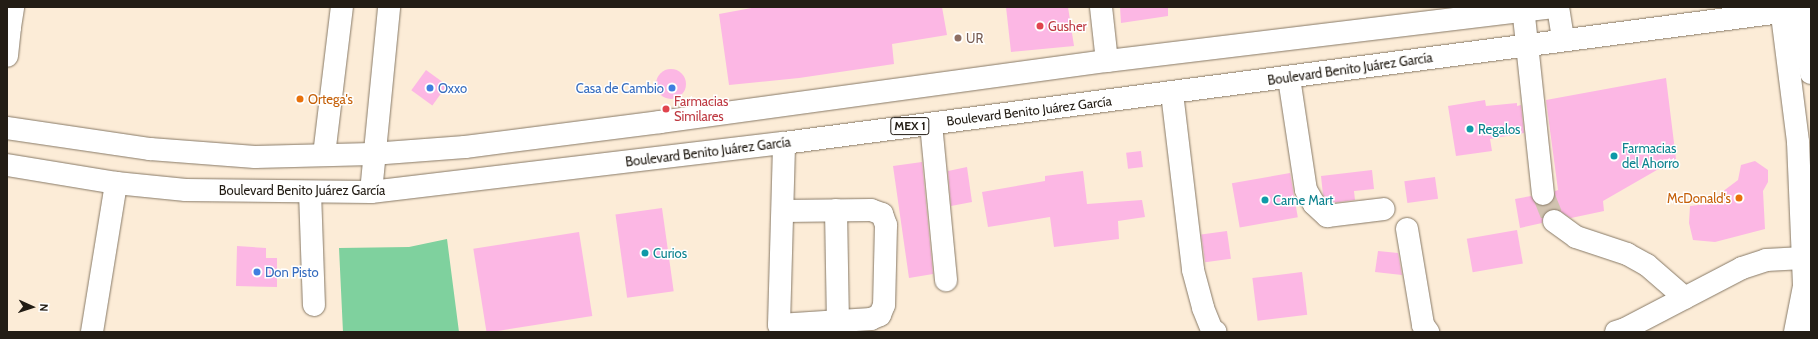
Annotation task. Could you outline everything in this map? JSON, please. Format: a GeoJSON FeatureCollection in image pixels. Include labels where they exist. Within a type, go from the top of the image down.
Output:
{"type":"FeatureCollection","features":[{"type":"Feature","properties":{"kind":"main road"},"geometry":{"type":"LineString","coordinates":[[324,156],[342,7]]}},
{"type":"Feature","properties":{"kind":"main road"},"geometry":{"type":"LineString","coordinates":[[371,192],[372,154],[389,7]]}},
{"type":"Feature","properties":{"kind":"main road"},"geometry":{"type":"LineString","coordinates":[[1101,7],[1107,61]]}},
{"type":"Feature","properties":{"kind":"main road"},"geometry":{"type":"LineString","coordinates":[[7,128],[150,149],[255,157],[372,154],[465,146],[660,122],[1107,61],[1523,9],[1553,7]]}},
{"type":"Feature","properties":{"kind":"main road"},"geometry":{"type":"LineString","coordinates":[[1558,7],[1563,40]]}},
{"type":"Feature","properties":{"kind":"main road"},"geometry":{"type":"LineString","coordinates":[[1523,9],[1543,194]]}},
{"type":"Feature","properties":{"kind":"main road"},"geometry":{"type":"LineString","coordinates":[[1795,9],[1811,73]]}},
{"type":"Feature","properties":{"kind":"main road"},"geometry":{"type":"LineString","coordinates":[[1795,9],[1798,142],[1804,286],[1809,332]]}},
{"type":"Feature","properties":{"kind":"main road","name":"Boulevard Benito Juárez García"},"geometry":{"type":"LineString","coordinates":[[7,165],[116,182],[186,190],[371,192],[784,143],[1289,78],[1526,44],[1795,9]]}},
{"type":"Feature","properties":{"kind":"main road"},"geometry":{"type":"LineString","coordinates":[[7,56],[10,20]]}},
{"type":"Feature","properties":{"kind":"main road"},"geometry":{"type":"LineString","coordinates":[[1289,78],[1306,190],[1314,204],[1328,216],[1384,209]]}},
{"type":"Feature","properties":{"kind":"main road"},"geometry":{"type":"LineString","coordinates":[[1172,93],[1193,270],[1203,308],[1212,330],[1216,332]]}},
{"type":"Feature","properties":{"kind":"main road"},"geometry":{"type":"LineString","coordinates":[[931,124],[946,280]]}},
{"type":"Feature","properties":{"kind":"main road"},"geometry":{"type":"LineString","coordinates":[[783,211],[877,211],[885,219],[883,310],[876,318],[778,328],[783,211],[784,143]]}},
{"type":"Feature","properties":{"kind":"main road"},"geometry":{"type":"LineString","coordinates":[[92,332],[116,182]]}},
{"type":"Feature","properties":{"kind":"main road"},"geometry":{"type":"LineString","coordinates":[[310,192],[314,305]]}},
{"type":"Feature","properties":{"kind":"main road"},"geometry":{"type":"LineString","coordinates":[[836,210],[838,321]]}},
{"type":"Feature","properties":{"kind":"main road"},"geometry":{"type":"LineString","coordinates":[[1554,221],[1576,237],[1627,254],[1647,265],[1685,298]]}},
{"type":"Feature","properties":{"kind":"main road"},"geometry":{"type":"LineString","coordinates":[[1407,229],[1422,318],[1428,332]]}},
{"type":"Feature","properties":{"kind":"main road"},"geometry":{"type":"LineString","coordinates":[[1616,332],[1742,268],[1766,260],[1803,258]]}},
{"type":"Feature","properties":{"kind":"main road"},"geometry":{"type":"LineString","coordinates":[[1795,332],[1804,286]]}},
{"type":"Feature","properties":{"kind":"green space"},"geometry":{"type":"Polygon","coordinates":[[[447,239],[459,332],[343,332],[339,248],[409,247],[447,239]]]}},
{"type":"Feature","properties":{"kind":"building"},"geometry":{"type":"Polygon","coordinates":[[[757,7],[942,7],[947,35],[892,44],[894,64],[799,78],[729,85],[719,14],[757,7]]]}},
{"type":"Feature","properties":{"kind":"building","name":"Gusher"},"geometry":{"type":"Polygon","coordinates":[[[1006,7],[1068,7],[1074,46],[1011,52],[1006,7]]]}},
{"type":"Feature","properties":{"kind":"building"},"geometry":{"type":"Polygon","coordinates":[[[1120,7],[1168,7],[1168,16],[1121,23],[1120,7]]]}},
{"type":"Feature","properties":{"kind":"building","name":"Casa de Cambio"},"geometry":{"type":"Polygon","coordinates":[[[671,69],[677,70],[685,78],[685,90],[677,98],[671,99],[665,98],[657,90],[656,84],[657,78],[665,70],[671,69]]]}},
{"type":"Feature","properties":{"kind":"building","name":"Oxxo"},"geometry":{"type":"Polygon","coordinates":[[[426,70],[447,85],[432,106],[411,90],[426,70]]]}},
{"type":"Feature","properties":{"kind":"building","name":"Farmacias del Ahorro"},"geometry":{"type":"Polygon","coordinates":[[[1666,78],[1676,159],[1603,201],[1604,211],[1571,218],[1556,209],[1549,209],[1544,214],[1542,223],[1520,228],[1515,199],[1531,196],[1538,205],[1545,206],[1551,204],[1555,191],[1558,190],[1546,100],[1666,78]]]}},
{"type":"Feature","properties":{"kind":"building","name":"Regalos"},"geometry":{"type":"Polygon","coordinates":[[[1485,100],[1486,106],[1517,103],[1517,106],[1521,105],[1524,133],[1490,139],[1492,151],[1456,156],[1448,106],[1485,100]]]}},
{"type":"Feature","properties":{"kind":"building"},"geometry":{"type":"Polygon","coordinates":[[[1141,151],[1143,167],[1128,169],[1126,153],[1141,151]]]}},
{"type":"Feature","properties":{"kind":"building","name":"McDonald's"},"geometry":{"type":"Polygon","coordinates":[[[1755,161],[1768,170],[1768,182],[1763,191],[1765,229],[1715,242],[1693,240],[1689,223],[1690,206],[1706,204],[1738,180],[1741,165],[1755,161]]]}},
{"type":"Feature","properties":{"kind":"building"},"geometry":{"type":"Polygon","coordinates":[[[922,162],[933,274],[909,278],[893,166],[922,162]]]}},
{"type":"Feature","properties":{"kind":"building"},"geometry":{"type":"Polygon","coordinates":[[[967,167],[972,202],[951,206],[948,171],[967,167]]]}},
{"type":"Feature","properties":{"kind":"building"},"geometry":{"type":"Polygon","coordinates":[[[1372,170],[1374,189],[1354,191],[1355,200],[1331,203],[1323,195],[1321,176],[1372,170]]]}},
{"type":"Feature","properties":{"kind":"building"},"geometry":{"type":"Polygon","coordinates":[[[1083,171],[1087,204],[1142,200],[1145,217],[1118,221],[1119,239],[1054,247],[1050,217],[988,227],[982,192],[1045,181],[1045,176],[1083,171]]]}},
{"type":"Feature","properties":{"kind":"building","name":"Carne Mart"},"geometry":{"type":"Polygon","coordinates":[[[1290,173],[1298,217],[1240,228],[1232,183],[1290,173]]]}},
{"type":"Feature","properties":{"kind":"building"},"geometry":{"type":"Polygon","coordinates":[[[1435,177],[1438,199],[1407,203],[1404,181],[1435,177]]]}},
{"type":"Feature","properties":{"kind":"building","name":"Curios"},"geometry":{"type":"Polygon","coordinates":[[[662,208],[674,291],[627,298],[615,215],[662,208]]]}},
{"type":"Feature","properties":{"kind":"building"},"geometry":{"type":"Polygon","coordinates":[[[1517,230],[1523,263],[1473,272],[1467,239],[1517,230]]]}},
{"type":"Feature","properties":{"kind":"building"},"geometry":{"type":"Polygon","coordinates":[[[1227,231],[1231,259],[1205,262],[1201,235],[1227,231]]]}},
{"type":"Feature","properties":{"kind":"building"},"geometry":{"type":"Polygon","coordinates":[[[579,232],[592,316],[487,332],[473,249],[579,232]]]}},
{"type":"Feature","properties":{"kind":"building","name":"Don Pisto"},"geometry":{"type":"Polygon","coordinates":[[[237,246],[266,248],[266,258],[277,258],[277,287],[236,286],[237,246]]]}},
{"type":"Feature","properties":{"kind":"building"},"geometry":{"type":"Polygon","coordinates":[[[1378,251],[1398,253],[1402,275],[1375,272],[1378,251]]]}},
{"type":"Feature","properties":{"kind":"building"},"geometry":{"type":"Polygon","coordinates":[[[1302,272],[1307,315],[1258,321],[1252,278],[1302,272]]]}},
{"type":"Feature","properties":{"kind":"tunnel"},"geometry":{"type":"LineString","coordinates":[[1543,194],[1554,221]]}},
{"type":"Feature","properties":{"kind":"place","name":"Gusher"},"geometry":{"type":"Point","coordinates":[1040,26]}},
{"type":"Feature","properties":{"kind":"place","name":"UR"},"geometry":{"type":"Point","coordinates":[958,38]}},
{"type":"Feature","properties":{"kind":"place","name":"Oxxo"},"geometry":{"type":"Point","coordinates":[430,88]}},
{"type":"Feature","properties":{"kind":"place","name":"Casa de Cambio"},"geometry":{"type":"Point","coordinates":[672,88]}},
{"type":"Feature","properties":{"kind":"place","name":"Ortega's"},"geometry":{"type":"Point","coordinates":[300,99]}},
{"type":"Feature","properties":{"kind":"place","name":"Farmacias Similares"},"geometry":{"type":"Point","coordinates":[666,109]}},
{"type":"Feature","properties":{"kind":"place","name":"Regalos"},"geometry":{"type":"Point","coordinates":[1470,129]}},
{"type":"Feature","properties":{"kind":"place","name":"Farmacias del Ahorro"},"geometry":{"type":"Point","coordinates":[1614,156]}},
{"type":"Feature","properties":{"kind":"place","name":"McDonald's"},"geometry":{"type":"Point","coordinates":[1739,198]}},
{"type":"Feature","properties":{"kind":"place","name":"Carne Mart"},"geometry":{"type":"Point","coordinates":[1265,200]}},
{"type":"Feature","properties":{"kind":"place","name":"Curios"},"geometry":{"type":"Point","coordinates":[645,253]}},
{"type":"Feature","properties":{"kind":"place","name":"Don Pisto"},"geometry":{"type":"Point","coordinates":[257,272]}}]}
